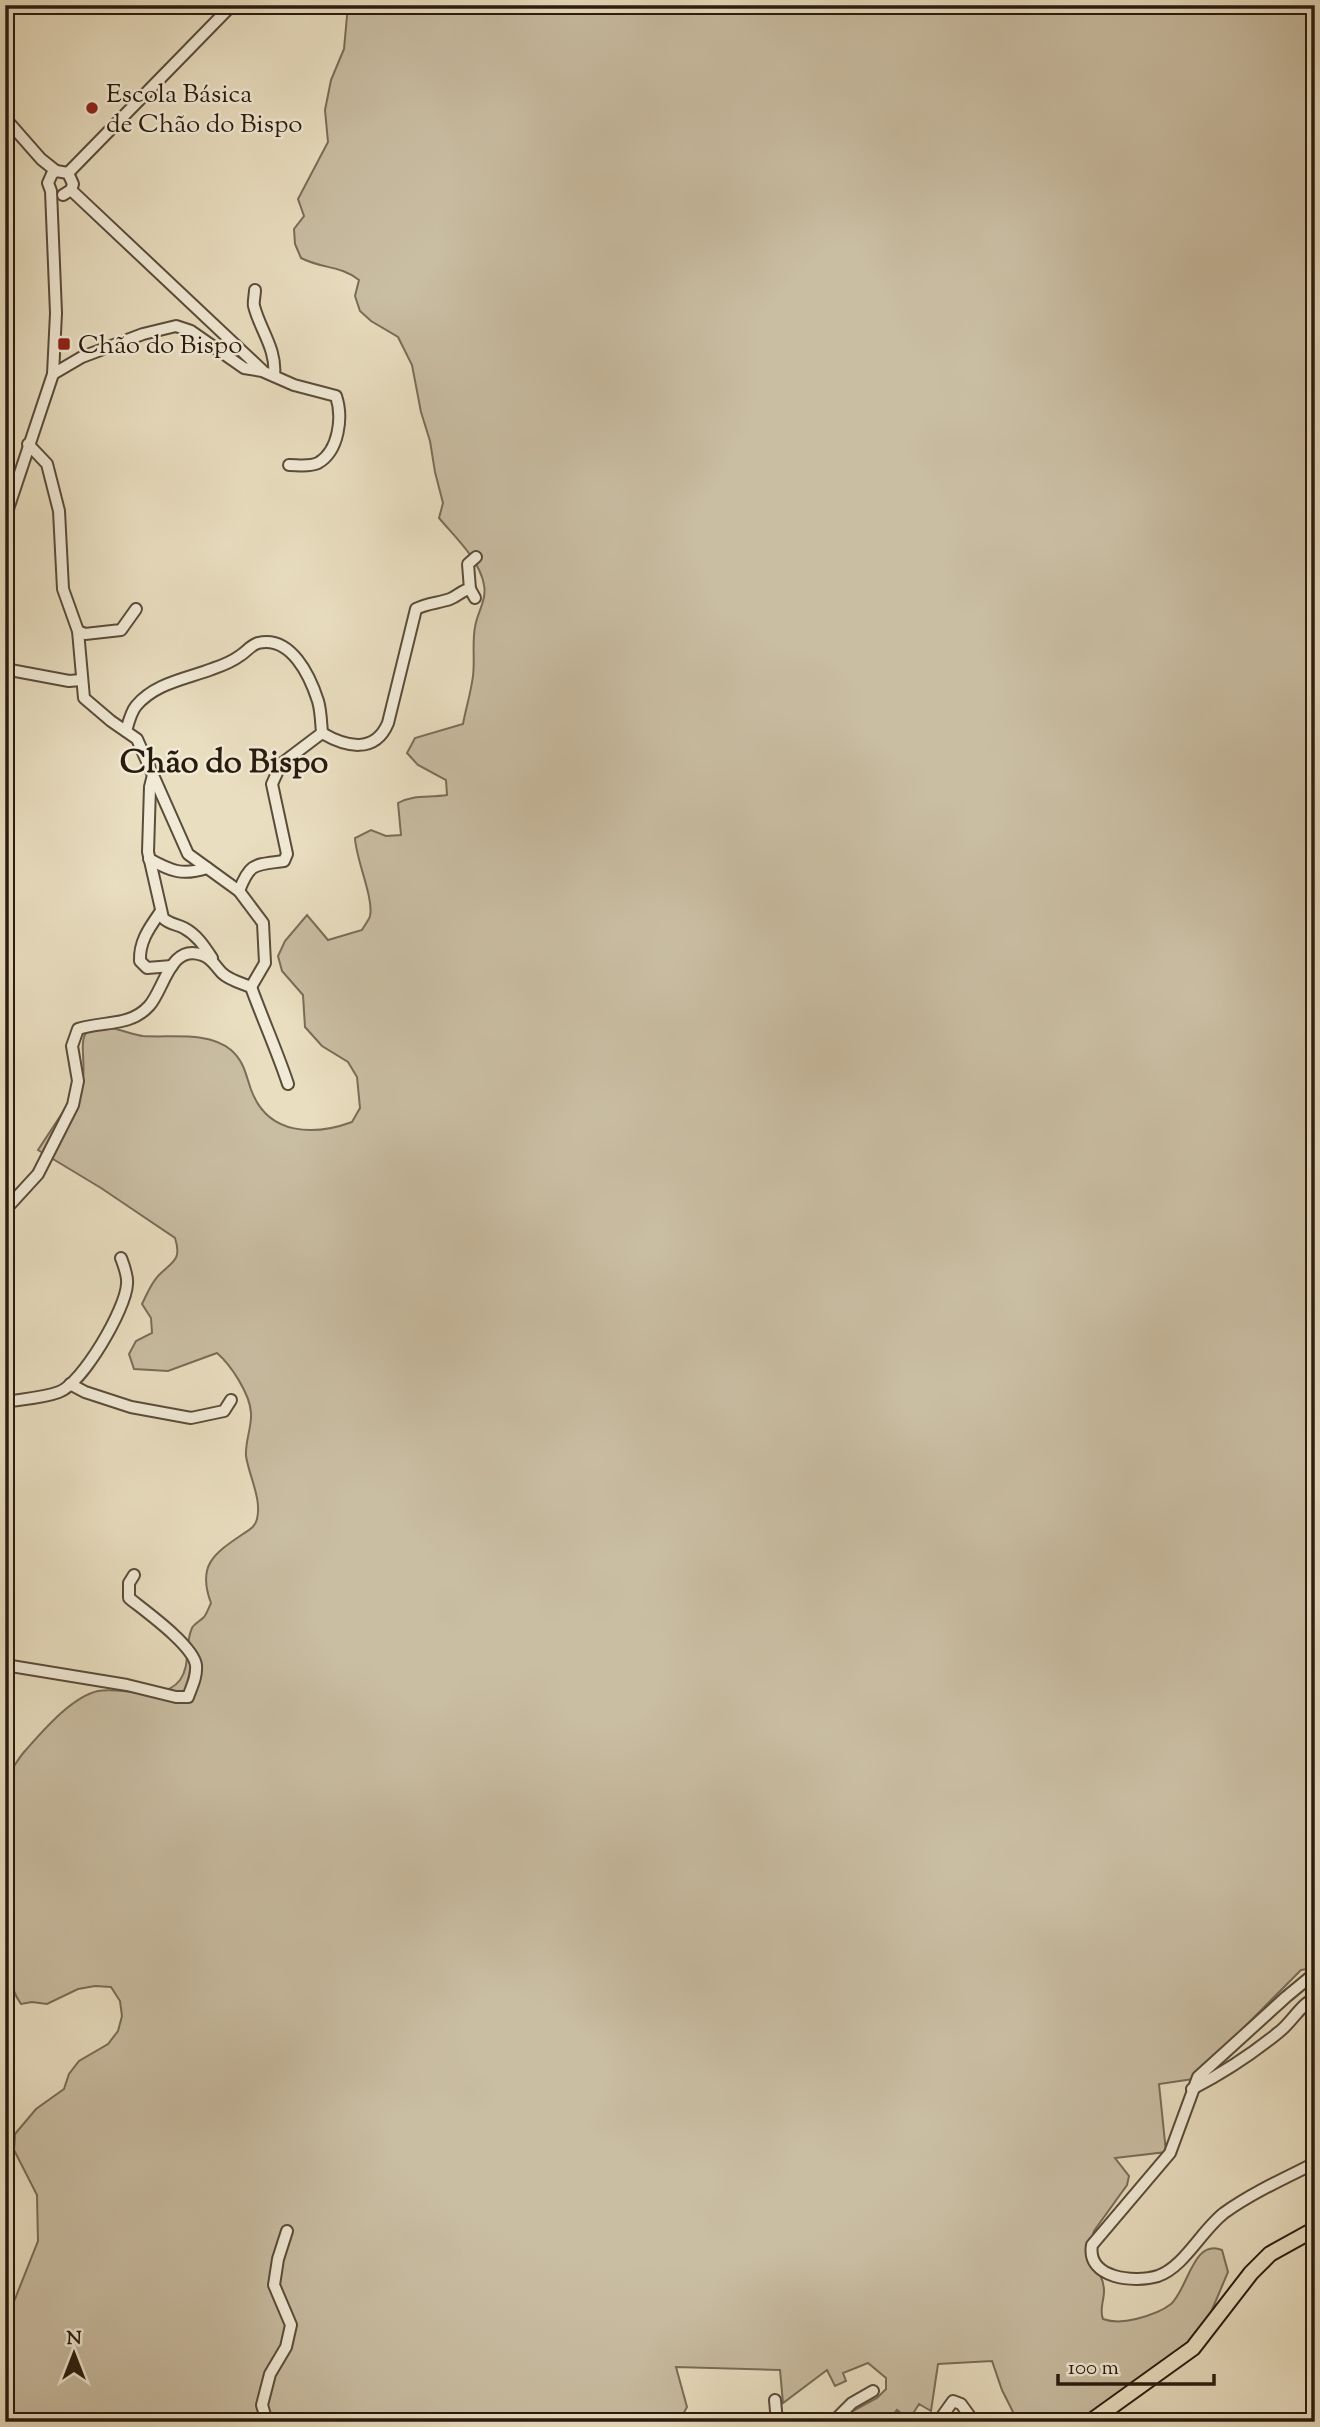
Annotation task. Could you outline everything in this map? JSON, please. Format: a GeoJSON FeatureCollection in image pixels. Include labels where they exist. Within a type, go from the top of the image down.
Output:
{"type":"FeatureCollection","features":[{"type":"Feature","properties":{"kind":"main road"},"geometry":{"type":"LineString","coordinates":[[1090,2422],[1193,2348],[1251,2273],[1270,2254],[1315,2229]]}},
{"type":"Feature","properties":{"kind":"street"},"geometry":{"type":"LineString","coordinates":[[58,174],[232,5]]}},
{"type":"Feature","properties":{"kind":"street"},"geometry":{"type":"LineString","coordinates":[[5,118],[58,174],[72,177],[62,192],[53,217],[56,313],[53,374],[5,518]]}},
{"type":"Feature","properties":{"kind":"street"},"geometry":{"type":"LineString","coordinates":[[58,174],[62,192],[262,370],[294,385],[336,396],[339,406],[337,432],[330,454],[315,464],[289,465]]}},
{"type":"Feature","properties":{"kind":"street"},"geometry":{"type":"LineString","coordinates":[[255,290],[254,305],[272,354],[274,376]]}},
{"type":"Feature","properties":{"kind":"street"},"geometry":{"type":"LineString","coordinates":[[53,374],[106,348],[143,334],[176,326],[191,331],[244,368],[262,370]]}},
{"type":"Feature","properties":{"kind":"street"},"geometry":{"type":"LineString","coordinates":[[28,444],[47,464],[59,511],[63,589],[78,631],[84,698],[137,738],[188,854],[239,891],[263,923],[265,963],[251,987]]}},
{"type":"Feature","properties":{"kind":"street"},"geometry":{"type":"LineString","coordinates":[[322,733],[335,741],[369,744],[383,734],[416,609],[452,599],[466,589],[473,593],[468,564],[476,557]]}},
{"type":"Feature","properties":{"kind":"street"},"geometry":{"type":"LineString","coordinates":[[78,631],[86,634],[121,630],[136,609]]}},
{"type":"Feature","properties":{"kind":"street"},"geometry":{"type":"LineString","coordinates":[[126,731],[135,707],[157,690],[182,677],[212,669],[241,656],[255,643],[268,641],[281,645],[304,670],[319,704],[322,733]]}},
{"type":"Feature","properties":{"kind":"street"},"geometry":{"type":"LineString","coordinates":[[5,669],[69,681],[81,680]]}},
{"type":"Feature","properties":{"kind":"street"},"geometry":{"type":"LineString","coordinates":[[239,891],[246,872],[252,867],[284,861],[287,854],[272,784],[274,777],[281,764],[322,733]]}},
{"type":"Feature","properties":{"kind":"street"},"geometry":{"type":"LineString","coordinates":[[153,775],[150,787],[149,859],[161,911],[166,921],[181,926],[200,940],[222,973],[251,987],[288,1084]]}},
{"type":"Feature","properties":{"kind":"street"},"geometry":{"type":"LineString","coordinates":[[149,859],[167,869],[183,873],[207,868]]}},
{"type":"Feature","properties":{"kind":"street"},"geometry":{"type":"LineString","coordinates":[[161,911],[146,932],[139,952],[140,961],[147,968],[172,966]]}},
{"type":"Feature","properties":{"kind":"street"},"geometry":{"type":"LineString","coordinates":[[5,1210],[38,1174],[73,1105],[78,1082],[72,1046],[78,1029],[93,1024],[129,1021],[149,1006],[179,957],[191,953],[201,954],[214,961]]}},
{"type":"Feature","properties":{"kind":"street"},"geometry":{"type":"LineString","coordinates":[[5,1402],[61,1392],[85,1369],[114,1324],[125,1297],[128,1282],[121,1258]]}},
{"type":"Feature","properties":{"kind":"street"},"geometry":{"type":"LineString","coordinates":[[69,1384],[131,1407],[191,1418],[224,1411],[231,1400]]}},
{"type":"Feature","properties":{"kind":"street"},"geometry":{"type":"LineString","coordinates":[[5,1411],[8,1456],[5,1498]]}},
{"type":"Feature","properties":{"kind":"street"},"geometry":{"type":"LineString","coordinates":[[5,1665],[188,1697],[195,1678],[195,1662],[187,1648],[129,1598],[129,1583],[134,1575]]}},
{"type":"Feature","properties":{"kind":"street"},"geometry":{"type":"LineString","coordinates":[[1315,1977],[1309,1978],[1286,1997],[1198,2077],[1170,2153],[1092,2245],[1093,2258],[1108,2275],[1116,2278],[1157,2276],[1178,2265],[1199,2236],[1224,2214],[1315,2163]]}},
{"type":"Feature","properties":{"kind":"street"},"geometry":{"type":"LineString","coordinates":[[1192,2090],[1228,2070],[1274,2036],[1315,1998]]}},
{"type":"Feature","properties":{"kind":"street"},"geometry":{"type":"LineString","coordinates":[[5,2096],[5,2108]]}},
{"type":"Feature","properties":{"kind":"street"},"geometry":{"type":"LineString","coordinates":[[267,2422],[262,2405],[270,2374],[286,2347],[291,2325],[274,2285],[278,2259],[287,2231]]}},
{"type":"Feature","properties":{"kind":"street"},"geometry":{"type":"LineString","coordinates":[[833,2422],[852,2403],[873,2391]]}},
{"type":"Feature","properties":{"kind":"street"},"geometry":{"type":"LineString","coordinates":[[775,2400],[777,2422]]}},
{"type":"Feature","properties":{"kind":"street"},"geometry":{"type":"LineString","coordinates":[[938,2422],[953,2401],[961,2404],[974,2422]]}},
{"type":"Feature","properties":{"kind":"shaded area"},"geometry":{"type":"Polygon","coordinates":[[[348,5],[1315,5],[1315,1968],[1301,1970],[1193,2079],[1159,2084],[1166,2152],[1115,2158],[1129,2176],[1127,2185],[1094,2231],[1087,2254],[1102,2280],[1103,2319],[1115,2322],[1132,2320],[1167,2307],[1177,2297],[1192,2267],[1204,2251],[1212,2248],[1222,2250],[1228,2272],[1203,2331],[1082,2422],[1018,2422],[1002,2390],[992,2361],[938,2364],[931,2411],[919,2404],[909,2420],[897,2410],[887,2422],[861,2422],[849,2413],[877,2398],[886,2389],[886,2378],[868,2363],[843,2373],[846,2381],[835,2386],[827,2370],[783,2403],[780,2370],[676,2367],[687,2407],[679,2422],[5,2422],[5,2351],[9,2320],[38,2241],[37,2195],[14,2150],[15,2134],[36,2109],[64,2089],[69,2074],[79,2061],[108,2044],[118,2031],[122,2016],[120,2001],[111,1987],[78,1989],[47,2004],[21,2004],[17,1998],[5,1960],[5,1778],[39,1735],[78,1700],[98,1691],[108,1690],[153,1693],[172,1687],[180,1680],[185,1668],[192,1628],[204,1617],[211,1603],[206,1579],[210,1562],[223,1548],[250,1530],[257,1519],[258,1511],[257,1496],[246,1456],[250,1405],[239,1380],[228,1365],[217,1353],[168,1371],[134,1369],[129,1354],[136,1341],[152,1333],[151,1318],[142,1304],[159,1275],[177,1256],[175,1238],[38,1150],[82,1083],[84,1036],[100,1027],[143,1036],[200,1038],[222,1044],[236,1055],[252,1092],[269,1117],[281,1124],[308,1130],[352,1122],[360,1108],[357,1077],[348,1062],[322,1046],[305,1027],[303,995],[282,971],[278,956],[285,941],[307,915],[328,940],[362,930],[371,908],[355,838],[371,830],[386,836],[401,835],[398,803],[416,797],[447,795],[446,780],[418,765],[407,753],[415,738],[463,724],[473,676],[474,633],[484,596],[484,585],[472,558],[439,518],[443,503],[412,365],[398,337],[360,311],[355,296],[359,280],[345,272],[301,258],[295,244],[294,229],[304,216],[298,199],[328,142],[325,110],[331,80],[344,49],[348,5]]]}},
{"type":"Feature","properties":{"kind":"place","name":"Escola Básica de Chão do Bispo"},"geometry":{"type":"Point","coordinates":[92,108]}},
{"type":"Feature","properties":{"kind":"place","name":"Chão do Bispo"},"geometry":{"type":"Point","coordinates":[64,344]}},
{"type":"Feature","properties":{"kind":"district","name":"Chão do Bispo"},"geometry":{"type":"Point","coordinates":[224,760]}}]}
